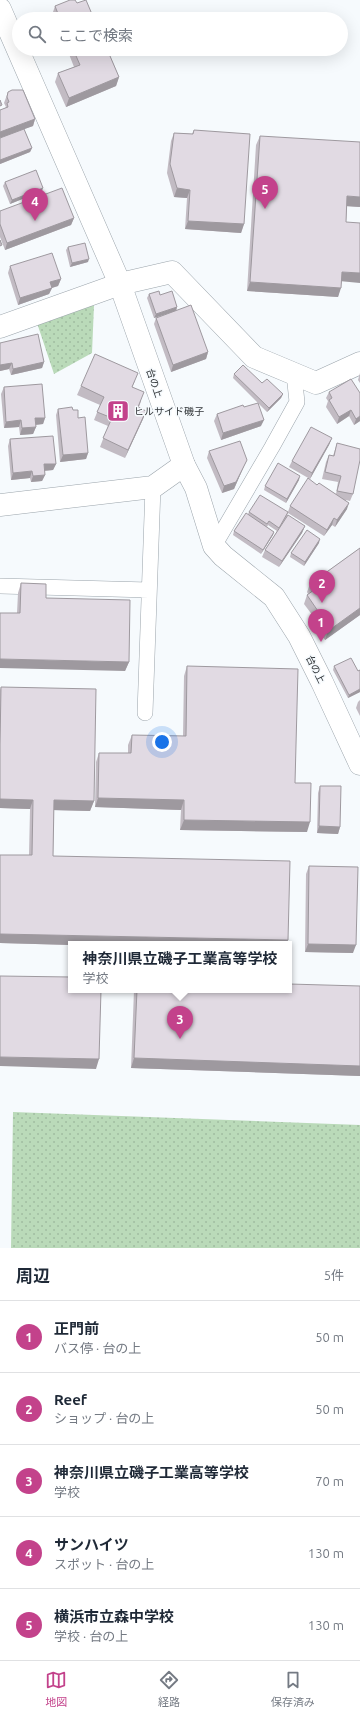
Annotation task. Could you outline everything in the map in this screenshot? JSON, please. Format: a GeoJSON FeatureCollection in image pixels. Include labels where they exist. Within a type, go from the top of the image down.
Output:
{"type":"FeatureCollection","features":[{"type":"Feature","properties":{"kind":"street","name":"台の上"},"geometry":{"type":"LineString","coordinates":[[0,9],[12,36]]}},
{"type":"Feature","properties":{"kind":"street","name":"台の上"},"geometry":{"type":"LineString","coordinates":[[21,56],[120,284],[184,465],[196,488],[214,546],[223,556],[274,597],[298,636],[322,682],[360,764]]}},
{"type":"Feature","properties":{"kind":"street"},"geometry":{"type":"LineString","coordinates":[[0,327],[120,284],[172,272],[254,357],[316,383],[330,378],[360,363]]}},
{"type":"Feature","properties":{"kind":"street"},"geometry":{"type":"LineString","coordinates":[[0,505],[153,487],[184,465]]}},
{"type":"Feature","properties":{"kind":"lane"},"geometry":{"type":"LineString","coordinates":[[214,546],[297,402],[294,374]]}},
{"type":"Feature","properties":{"kind":"lane"},"geometry":{"type":"LineString","coordinates":[[145,712],[153,487]]}},
{"type":"Feature","properties":{"kind":"lane"},"geometry":{"type":"LineString","coordinates":[[0,586],[149,590]]}},
{"type":"Feature","properties":{"kind":"green space"},"geometry":{"type":"Polygon","coordinates":[[[94,305],[92,353],[54,374],[37,323],[94,305]]]}},
{"type":"Feature","properties":{"kind":"green space"},"geometry":{"type":"Polygon","coordinates":[[[13,1112],[360,1125],[360,1248],[11,1248],[13,1112]]]}},
{"type":"Feature","properties":{"kind":"building"},"geometry":{"type":"Polygon","coordinates":[[[70,0],[75,0],[77,3],[86,0],[91,12],[57,12],[55,6],[70,0]]]}},
{"type":"Feature","properties":{"kind":"building"},"geometry":{"type":"Polygon","coordinates":[[[76,56],[110,56],[119,77],[69,98],[58,73],[80,65],[76,56]]]}},
{"type":"Feature","properties":{"kind":"building"},"geometry":{"type":"Polygon","coordinates":[[[12,90],[23,90],[35,119],[0,132],[0,110],[8,107],[8,92],[12,90]]]}},
{"type":"Feature","properties":{"kind":"building"},"geometry":{"type":"Polygon","coordinates":[[[24,129],[32,148],[0,160],[0,138],[24,129]]]}},
{"type":"Feature","properties":{"kind":"building"},"geometry":{"type":"Polygon","coordinates":[[[194,130],[250,134],[244,224],[188,221],[190,190],[177,188],[170,164],[174,133],[193,134],[194,130]]]}},
{"type":"Feature","properties":{"kind":"building"},"geometry":{"type":"Polygon","coordinates":[[[260,136],[360,142],[360,197],[347,196],[346,222],[360,223],[360,273],[342,272],[341,288],[250,282],[260,136]]]}},
{"type":"Feature","properties":{"kind":"building"},"geometry":{"type":"Polygon","coordinates":[[[36,170],[43,188],[12,200],[5,182],[36,170]]]}},
{"type":"Feature","properties":{"kind":"building"},"geometry":{"type":"Polygon","coordinates":[[[62,188],[74,218],[7,243],[0,224],[0,211],[62,188]]]}},
{"type":"Feature","properties":{"kind":"building"},"geometry":{"type":"Polygon","coordinates":[[[85,243],[89,259],[72,263],[68,247],[85,243]]]}},
{"type":"Feature","properties":{"kind":"building"},"geometry":{"type":"Polygon","coordinates":[[[52,253],[61,279],[50,282],[52,288],[20,298],[10,266],[52,253]]]}},
{"type":"Feature","properties":{"kind":"building"},"geometry":{"type":"Polygon","coordinates":[[[159,291],[160,295],[172,291],[177,307],[156,314],[149,294],[159,291]]]}},
{"type":"Feature","properties":{"kind":"building"},"geometry":{"type":"Polygon","coordinates":[[[191,305],[208,352],[173,365],[156,318],[191,305]]]}},
{"type":"Feature","properties":{"kind":"building"},"geometry":{"type":"Polygon","coordinates":[[[38,334],[44,362],[13,369],[12,363],[0,365],[0,343],[38,334]]]}},
{"type":"Feature","properties":{"kind":"building","name":"ヒルサイド磯子"},"geometry":{"type":"Polygon","coordinates":[[[95,354],[138,373],[132,387],[144,392],[138,407],[146,411],[128,450],[103,438],[112,418],[97,412],[104,397],[81,386],[95,354]]]}},
{"type":"Feature","properties":{"kind":"building"},"geometry":{"type":"Polygon","coordinates":[[[243,365],[262,383],[267,379],[283,394],[269,408],[234,374],[243,365]]]}},
{"type":"Feature","properties":{"kind":"building"},"geometry":{"type":"Polygon","coordinates":[[[351,379],[360,393],[360,416],[356,419],[351,410],[339,417],[329,400],[332,398],[329,392],[351,379]]]}},
{"type":"Feature","properties":{"kind":"building"},"geometry":{"type":"Polygon","coordinates":[[[42,384],[45,418],[35,418],[36,427],[22,428],[21,420],[6,422],[4,387],[42,384]]]}},
{"type":"Feature","properties":{"kind":"building"},"geometry":{"type":"Polygon","coordinates":[[[258,403],[264,420],[223,433],[217,414],[243,405],[244,407],[258,403]]]}},
{"type":"Feature","properties":{"kind":"building"},"geometry":{"type":"Polygon","coordinates":[[[72,407],[73,410],[78,410],[78,418],[85,417],[88,453],[63,455],[58,409],[72,407]]]}},
{"type":"Feature","properties":{"kind":"building"},"geometry":{"type":"Polygon","coordinates":[[[311,427],[332,438],[312,473],[292,461],[311,427]]]}},
{"type":"Feature","properties":{"kind":"building"},"geometry":{"type":"Polygon","coordinates":[[[53,436],[56,464],[44,464],[45,475],[33,476],[32,471],[13,473],[10,439],[53,436]]]}},
{"type":"Feature","properties":{"kind":"building"},"geometry":{"type":"Polygon","coordinates":[[[240,441],[247,460],[236,482],[224,486],[209,451],[240,441]]]}},
{"type":"Feature","properties":{"kind":"building"},"geometry":{"type":"Polygon","coordinates":[[[337,443],[360,449],[360,460],[353,494],[337,491],[341,476],[325,472],[329,455],[334,456],[337,443]]]}},
{"type":"Feature","properties":{"kind":"building"},"geometry":{"type":"Polygon","coordinates":[[[278,463],[300,476],[287,499],[265,486],[278,463]]]}},
{"type":"Feature","properties":{"kind":"building"},"geometry":{"type":"Polygon","coordinates":[[[308,478],[317,485],[319,483],[349,503],[337,520],[334,518],[327,530],[290,506],[308,478]]]}},
{"type":"Feature","properties":{"kind":"building"},"geometry":{"type":"Polygon","coordinates":[[[260,495],[288,512],[279,528],[269,521],[267,524],[249,512],[260,495]]]}},
{"type":"Feature","properties":{"kind":"building"},"geometry":{"type":"Polygon","coordinates":[[[246,513],[274,532],[263,550],[234,531],[246,513]]]}},
{"type":"Feature","properties":{"kind":"building"},"geometry":{"type":"Polygon","coordinates":[[[288,515],[305,526],[282,561],[265,550],[288,515]]]}},
{"type":"Feature","properties":{"kind":"building"},"geometry":{"type":"Polygon","coordinates":[[[307,530],[320,539],[305,562],[291,553],[307,530]]]}},
{"type":"Feature","properties":{"kind":"building"},"geometry":{"type":"Polygon","coordinates":[[[360,548],[360,608],[328,631],[317,617],[320,614],[307,595],[314,590],[310,584],[360,548]]]}},
{"type":"Feature","properties":{"kind":"building"},"geometry":{"type":"Polygon","coordinates":[[[21,583],[46,584],[46,598],[130,600],[129,662],[0,659],[0,613],[20,613],[21,583]]]}},
{"type":"Feature","properties":{"kind":"building"},"geometry":{"type":"Polygon","coordinates":[[[351,658],[358,671],[360,670],[360,689],[349,695],[334,666],[351,658]]]}},
{"type":"Feature","properties":{"kind":"building"},"geometry":{"type":"Polygon","coordinates":[[[187,666],[298,669],[295,783],[311,783],[310,822],[184,820],[184,800],[98,798],[99,753],[131,753],[132,735],[186,736],[187,666]]]}},
{"type":"Feature","properties":{"kind":"building"},"geometry":{"type":"Polygon","coordinates":[[[1,687],[96,689],[94,801],[54,800],[53,856],[290,861],[288,940],[0,934],[0,855],[32,855],[33,800],[0,799],[1,687]]]}},
{"type":"Feature","properties":{"kind":"building"},"geometry":{"type":"Polygon","coordinates":[[[320,786],[341,786],[340,827],[319,826],[320,786]]]}},
{"type":"Feature","properties":{"kind":"building"},"geometry":{"type":"Polygon","coordinates":[[[309,866],[358,867],[356,945],[308,944],[309,866]]]}},
{"type":"Feature","properties":{"kind":"building"},"geometry":{"type":"Polygon","coordinates":[[[0,976],[68,977],[68,993],[101,993],[99,1059],[0,1057],[0,976]]]}},
{"type":"Feature","properties":{"kind":"building"},"geometry":{"type":"Polygon","coordinates":[[[292,984],[360,986],[360,1066],[134,1058],[137,993],[292,993],[292,984]]]}},
{"type":"Feature","properties":{"kind":"place","name":"横浜市立森中学校"},"geometry":{"type":"Point","coordinates":[265,209]}},
{"type":"Feature","properties":{"kind":"place","name":"サンハイツ"},"geometry":{"type":"Point","coordinates":[35,221]}},
{"type":"Feature","properties":{"kind":"place","name":"ヒルサイド磯子"},"geometry":{"type":"Point","coordinates":[118,411]}},
{"type":"Feature","properties":{"kind":"place","name":"Reef"},"geometry":{"type":"Point","coordinates":[322,603]}},
{"type":"Feature","properties":{"kind":"place","name":"正門前"},"geometry":{"type":"Point","coordinates":[321,642]}},
{"type":"Feature","properties":{"kind":"place","name":"神奈川県立磯子工業高等学校"},"geometry":{"type":"Point","coordinates":[180,1039]}}]}
